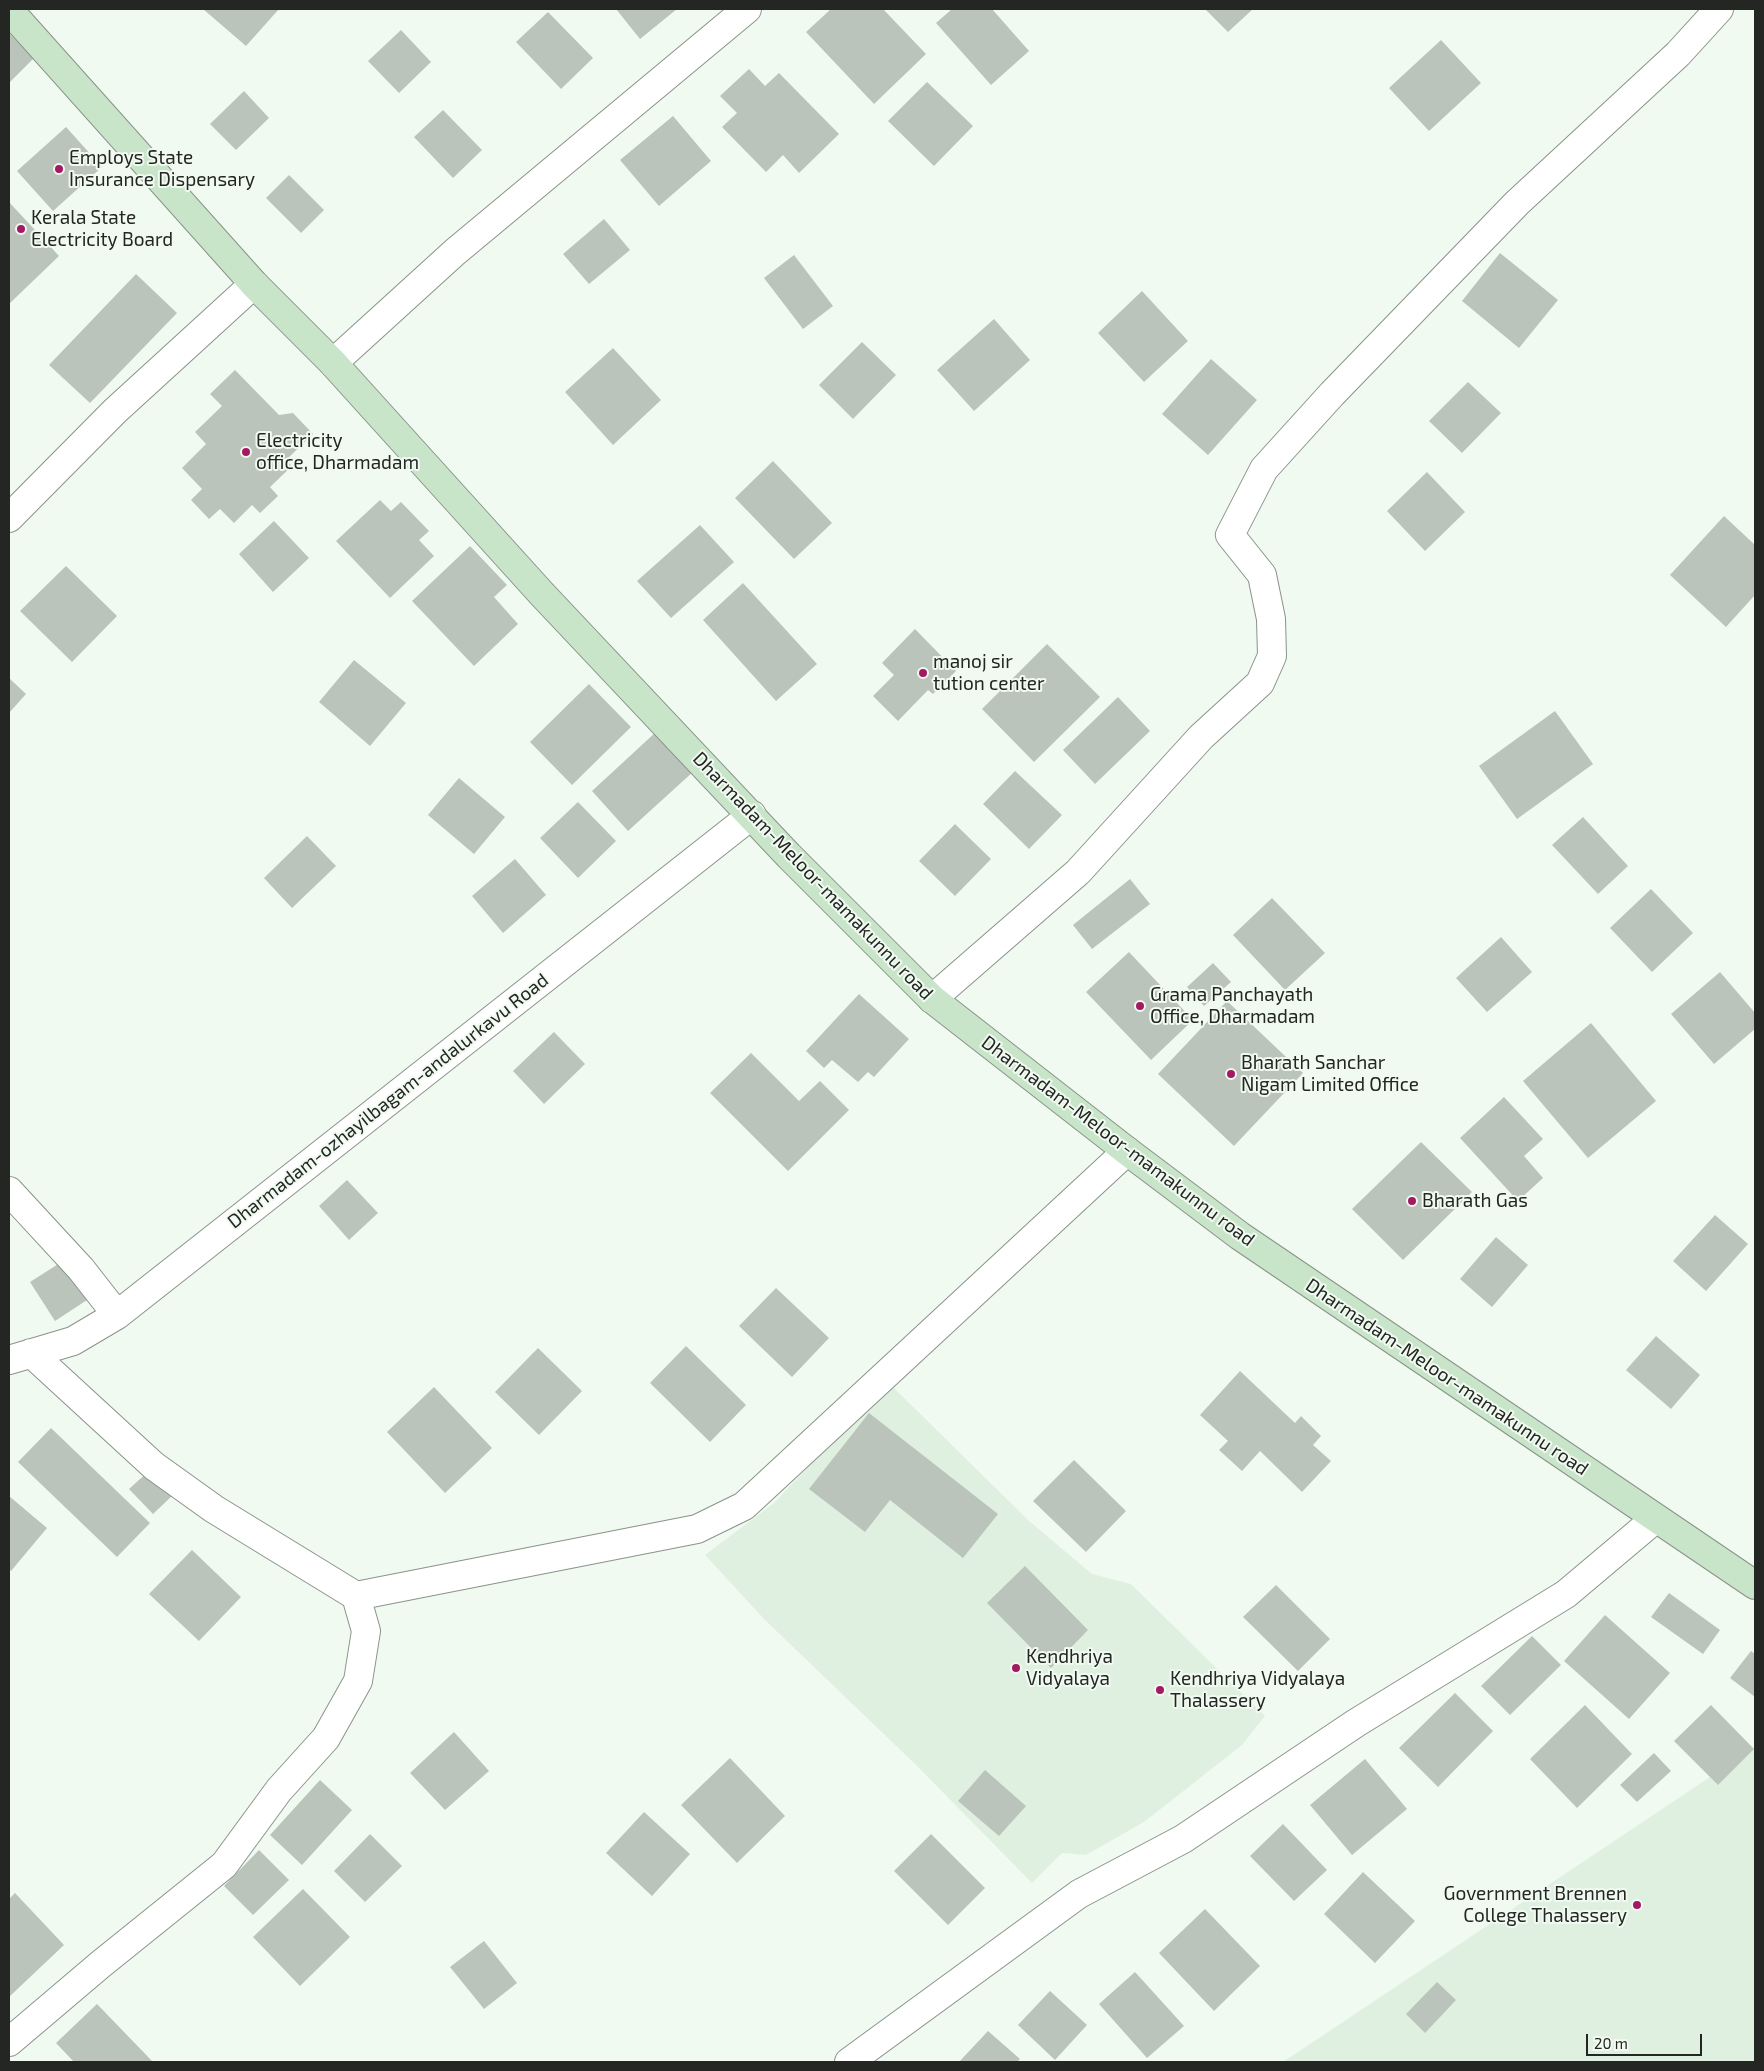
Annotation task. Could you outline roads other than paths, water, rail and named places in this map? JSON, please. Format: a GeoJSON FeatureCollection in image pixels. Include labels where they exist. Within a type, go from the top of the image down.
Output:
{"type":"FeatureCollection","features":[{"type":"Feature","properties":{"kind":"main road","name":"Dharmadam-Meloor-mamakunnu road"},"geometry":{"type":"LineString","coordinates":[[9,10],[254,284],[333,363],[541,593],[789,856],[932,1000],[1127,1152],[1240,1236],[1755,1585]]}},
{"type":"Feature","properties":{"kind":"street"},"geometry":{"type":"LineString","coordinates":[[333,363],[455,252],[747,9]]}},
{"type":"Feature","properties":{"kind":"street"},"geometry":{"type":"LineString","coordinates":[[932,1000],[1078,872],[1201,738],[1260,683],[1272,656],[1271,619],[1262,575],[1230,535],[1264,469],[1332,394],[1517,203],[1678,54],[1719,9]]}},
{"type":"Feature","properties":{"kind":"street"},"geometry":{"type":"LineString","coordinates":[[9,518],[115,411],[254,284]]}},
{"type":"Feature","properties":{"kind":"street","name":"Dharmadam-ozhayilbagam-andalurkavu Road"},"geometry":{"type":"LineString","coordinates":[[20,1357],[73,1341],[116,1315],[752,815]]}},
{"type":"Feature","properties":{"kind":"street"},"geometry":{"type":"LineString","coordinates":[[20,1357],[154,1466],[214,1510],[356,1596],[698,1529],[744,1506],[1127,1152]]}},
{"type":"Feature","properties":{"kind":"street"},"geometry":{"type":"LineString","coordinates":[[9,1191],[80,1268],[116,1315]]}},
{"type":"Feature","properties":{"kind":"street"},"geometry":{"type":"LineString","coordinates":[[849,2062],[1078,1894],[1183,1839],[1356,1723],[1566,1594],[1656,1519]]}},
{"type":"Feature","properties":{"kind":"street"},"geometry":{"type":"LineString","coordinates":[[9,2042],[224,1865],[279,1790],[326,1738],[358,1681],[366,1631],[356,1596]]}},
{"type":"Feature","properties":{"kind":"place","name":"Employs State Insurance Dispensary"},"geometry":{"type":"Point","coordinates":[59,169]}},
{"type":"Feature","properties":{"kind":"place","name":"Kerala State Electricity Board"},"geometry":{"type":"Point","coordinates":[21,229]}},
{"type":"Feature","properties":{"kind":"place","name":"Electricity office, Dharmadam"},"geometry":{"type":"Point","coordinates":[246,452]}},
{"type":"Feature","properties":{"kind":"place","name":"manoj sir tution center"},"geometry":{"type":"Point","coordinates":[923,673]}},
{"type":"Feature","properties":{"kind":"place","name":"Grama Panchayath Office, Dharmadam"},"geometry":{"type":"Point","coordinates":[1140,1006]}},
{"type":"Feature","properties":{"kind":"place","name":"Bharath Sanchar Nigam Limited Office"},"geometry":{"type":"Point","coordinates":[1231,1074]}},
{"type":"Feature","properties":{"kind":"place","name":"Bharath Gas"},"geometry":{"type":"Point","coordinates":[1412,1201]}},
{"type":"Feature","properties":{"kind":"place","name":"Kendhriya Vidyalaya"},"geometry":{"type":"Point","coordinates":[1016,1668]}},
{"type":"Feature","properties":{"kind":"place","name":"Kendhriya Vidyalaya Thalassery"},"geometry":{"type":"Point","coordinates":[1160,1690]}},
{"type":"Feature","properties":{"kind":"place","name":"Government Brennen College Thalassery"},"geometry":{"type":"Point","coordinates":[1637,1905]}}]}
